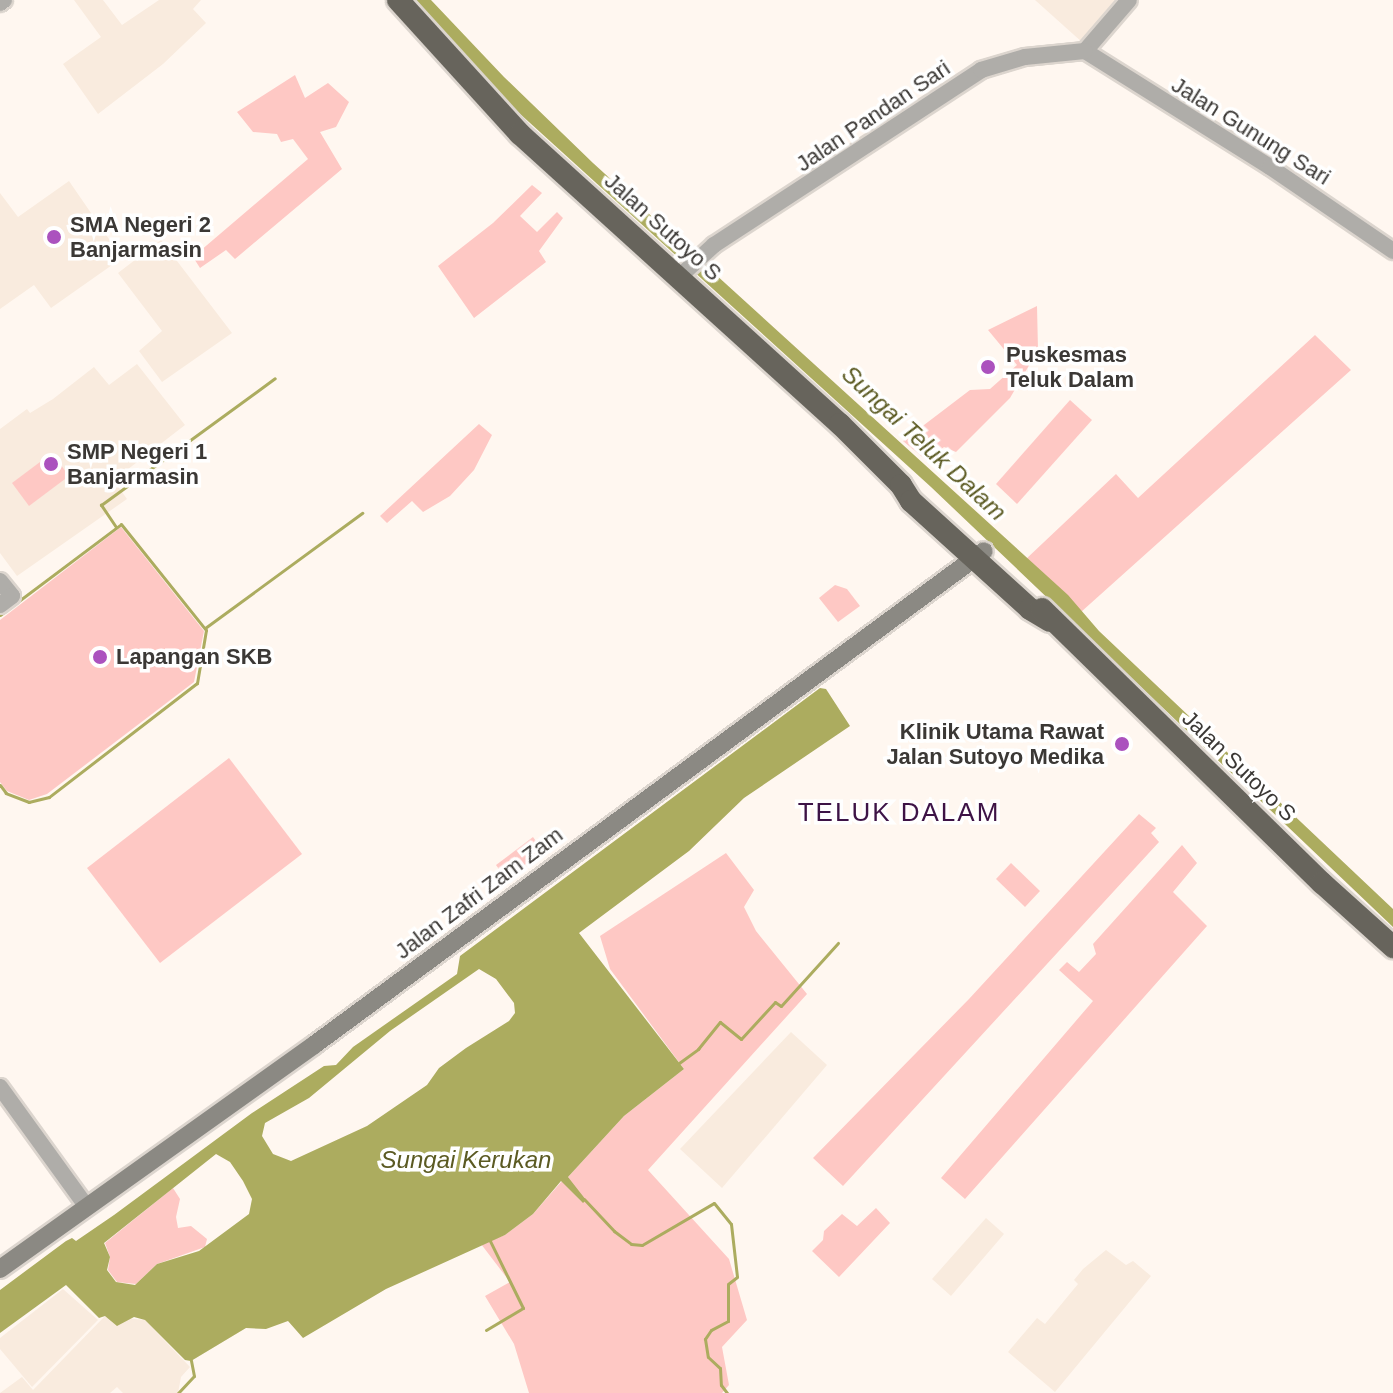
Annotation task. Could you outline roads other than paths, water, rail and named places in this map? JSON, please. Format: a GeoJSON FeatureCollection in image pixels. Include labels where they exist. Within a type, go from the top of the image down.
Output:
{"type":"FeatureCollection","features":[{"type":"Feature","properties":{"kind":"highway","name":"Jalan Sutoyo S"},"geometry":{"type":"LineString","coordinates":[[398,0],[520,134],[682,273],[901,485],[911,501],[979,554],[1030,609],[1050,621],[1393,947]]}},
{"type":"Feature","properties":{"kind":"main road","name":"Jalan Zafri Zam Zam"},"geometry":{"type":"LineString","coordinates":[[0,1269],[317,1043],[979,554]]}},
{"type":"Feature","properties":{"kind":"street"},"geometry":{"type":"LineString","coordinates":[[1085,51],[1129,0]]}},
{"type":"Feature","properties":{"kind":"street","name":"Jalan Pandan Sari"},"geometry":{"type":"LineString","coordinates":[[682,273],[701,255],[981,70],[1025,57],[1085,51]]}},
{"type":"Feature","properties":{"kind":"street","name":"Jalan Gunung Sari"},"geometry":{"type":"LineString","coordinates":[[1085,51],[1270,167],[1393,251]]}},
{"type":"Feature","properties":{"kind":"street"},"geometry":{"type":"LineString","coordinates":[[0,581],[4,600]]}},
{"type":"Feature","properties":{"kind":"street"},"geometry":{"type":"LineString","coordinates":[[0,1087],[87,1207]]}},
{"type":"Feature","properties":{"kind":"water"},"geometry":{"type":"Polygon","coordinates":[[[416,0],[431,0],[504,77],[593,163],[1068,595],[1099,631],[1393,909],[1393,927],[931,487],[496,92],[416,0]]]}},
{"type":"Feature","properties":{"kind":"water","name":"Sungai Kerukan"},"geometry":{"type":"Polygon","coordinates":[[[820,688],[826,689],[850,726],[744,798],[689,851],[579,933],[684,1069],[624,1116],[568,1177],[586,1200],[583,1203],[561,1181],[533,1214],[505,1235],[386,1289],[303,1338],[288,1321],[266,1329],[246,1328],[191,1361],[185,1360],[145,1320],[134,1317],[117,1326],[105,1316],[99,1318],[66,1285],[0,1333],[0,1290],[66,1241],[72,1238],[76,1241],[114,1215],[252,1113],[324,1066],[336,1065],[353,1047],[457,974],[460,956],[820,688]],[[479,969],[390,1031],[309,1098],[265,1123],[262,1136],[273,1154],[291,1161],[367,1126],[427,1085],[439,1068],[466,1048],[509,1021],[515,1013],[514,1003],[496,979],[479,969]],[[216,1154],[104,1243],[110,1257],[107,1270],[116,1282],[135,1285],[157,1264],[199,1251],[249,1214],[252,1199],[243,1181],[230,1162],[216,1154]]]}},
{"type":"Feature","properties":{"kind":"waterway"},"geometry":{"type":"LineString","coordinates":[[116,527],[101,505],[275,378]]}},
{"type":"Feature","properties":{"kind":"waterway"},"geometry":{"type":"LineString","coordinates":[[205,628],[362,513]]}},
{"type":"Feature","properties":{"kind":"waterway"},"geometry":{"type":"LineString","coordinates":[[0,615],[121,524],[206,630],[197,683],[49,797],[29,802],[6,793],[0,785]]}},
{"type":"Feature","properties":{"kind":"waterway"},"geometry":{"type":"LineString","coordinates":[[679,1063],[698,1049],[720,1022],[741,1039],[775,1002],[781,1006],[838,943]]}},
{"type":"Feature","properties":{"kind":"waterway"},"geometry":{"type":"LineString","coordinates":[[584,1199],[631,1244],[642,1245],[714,1203],[731,1224],[737,1277],[728,1284],[728,1321],[711,1330],[705,1339],[708,1357],[720,1368],[721,1385],[727,1393]]}},
{"type":"Feature","properties":{"kind":"waterway"},"geometry":{"type":"LineString","coordinates":[[486,1330],[523,1308],[489,1239]]}},
{"type":"Feature","properties":{"kind":"waterway"},"geometry":{"type":"LineString","coordinates":[[178,1393],[194,1376],[191,1360]]}},
{"type":"Feature","properties":{"kind":"place","name":"SMA Negeri 2 Banjarmasin"},"geometry":{"type":"Point","coordinates":[54,237]}},
{"type":"Feature","properties":{"kind":"place","name":"Puskesmas Teluk Dalam"},"geometry":{"type":"Point","coordinates":[988,367]}},
{"type":"Feature","properties":{"kind":"place","name":"SMP Negeri 1 Banjarmasin"},"geometry":{"type":"Point","coordinates":[51,464]}},
{"type":"Feature","properties":{"kind":"place","name":"Lapangan SKB"},"geometry":{"type":"Point","coordinates":[100,657]}},
{"type":"Feature","properties":{"kind":"place","name":"Klinik Utama Rawat Jalan Sutoyo Medika"},"geometry":{"type":"Point","coordinates":[1122,744]}},
{"type":"Feature","properties":{"kind":"district","name":"TELUK DALAM"},"geometry":{"type":"Point","coordinates":[899,813]}},
{"type":"Feature","properties":{"kind":"water label","name":"Sungai Teluk Dalam"},"geometry":{"type":"Point","coordinates":[924,443]}}]}
